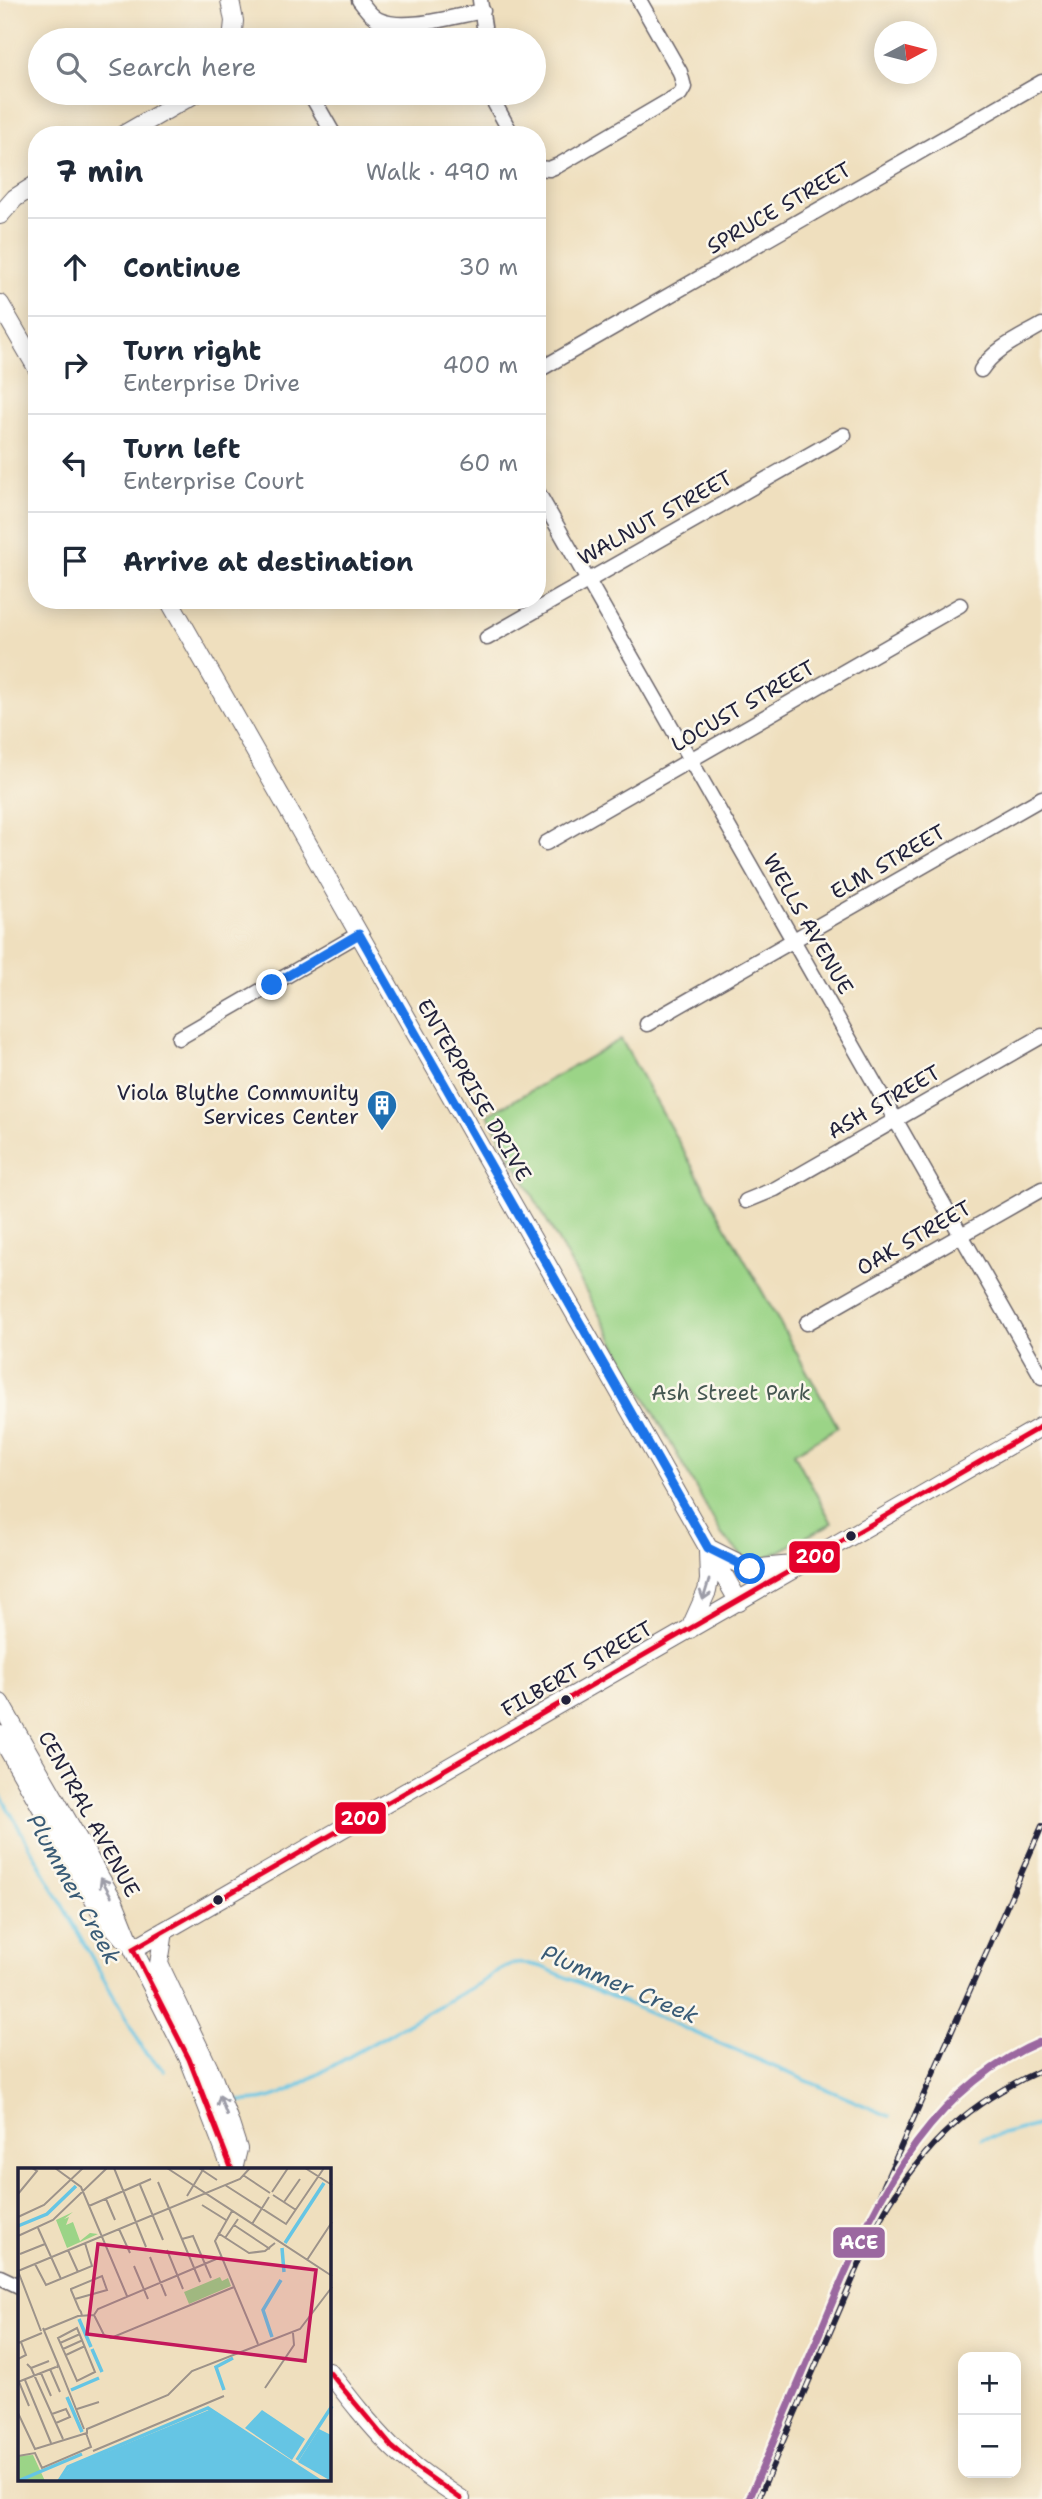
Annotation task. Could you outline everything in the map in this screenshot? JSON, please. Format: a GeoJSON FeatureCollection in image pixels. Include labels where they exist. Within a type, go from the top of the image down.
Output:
{"type":"FeatureCollection","features":[{"type":"Feature","properties":{"kind":"street"},"geometry":{"type":"LineString","coordinates":[[230,0],[233,28]]}},
{"type":"Feature","properties":{"kind":"street"},"geometry":{"type":"LineString","coordinates":[[359,0],[377,19],[401,24],[481,5],[484,28]]}},
{"type":"Feature","properties":{"kind":"street"},"geometry":{"type":"LineString","coordinates":[[546,167],[559,164],[680,94],[684,87],[680,72],[639,0]]}},
{"type":"Feature","properties":{"kind":"street","name":"SPRUCE STREET"},"geometry":{"type":"LineString","coordinates":[[546,366],[1042,82]]}},
{"type":"Feature","properties":{"kind":"street"},"geometry":{"type":"LineString","coordinates":[[138,126],[174,105]]}},
{"type":"Feature","properties":{"kind":"street"},"geometry":{"type":"LineString","coordinates":[[317,105],[329,126]]}},
{"type":"Feature","properties":{"kind":"street"},"geometry":{"type":"LineString","coordinates":[[496,105],[507,126]]}},
{"type":"Feature","properties":{"kind":"street"},"geometry":{"type":"LineString","coordinates":[[0,215],[15,198],[28,190]]}},
{"type":"Feature","properties":{"kind":"street"},"geometry":{"type":"LineString","coordinates":[[0,304],[28,352]]}},
{"type":"Feature","properties":{"kind":"street"},"geometry":{"type":"LineString","coordinates":[[981,370],[988,359],[998,351],[1042,325]]}},
{"type":"Feature","properties":{"kind":"street","name":"WALNUT STREET"},"geometry":{"type":"LineString","coordinates":[[546,604],[844,435]]}},
{"type":"Feature","properties":{"kind":"street","name":"WELLS AVENUE"},"geometry":{"type":"LineString","coordinates":[[546,507],[1042,1377]]}},
{"type":"Feature","properties":{"kind":"street","name":"LOCUST STREET"},"geometry":{"type":"LineString","coordinates":[[546,843],[960,605]]}},
{"type":"Feature","properties":{"kind":"street","name":"ENTERPRISE DRIVE"},"geometry":{"type":"LineString","coordinates":[[174,609],[739,1602]]}},
{"type":"Feature","properties":{"kind":"street","name":"WALNUT STREET"},"geometry":{"type":"LineString","coordinates":[[487,638],[538,609]]}},
{"type":"Feature","properties":{"kind":"street","name":"ELM STREET"},"geometry":{"type":"LineString","coordinates":[[647,1024],[1042,798]]}},
{"type":"Feature","properties":{"kind":"street"},"geometry":{"type":"LineString","coordinates":[[179,1038],[359,934]]}},
{"type":"Feature","properties":{"kind":"street","name":"ASH STREET"},"geometry":{"type":"LineString","coordinates":[[746,1201],[775,1189],[1042,1036]]}},
{"type":"Feature","properties":{"kind":"street","name":"OAK STREET"},"geometry":{"type":"LineString","coordinates":[[807,1323],[1042,1189]]}},
{"type":"Feature","properties":{"kind":"street","name":"FILBERT STREET"},"geometry":{"type":"LineString","coordinates":[[133,1950],[1042,1426]]}},
{"type":"Feature","properties":{"kind":"street"},"geometry":{"type":"LineString","coordinates":[[690,1629],[707,1591],[708,1548],[750,1569],[802,1564]]}},
{"type":"Feature","properties":{"kind":"street","name":"CENTRAL AVENUE"},"geometry":{"type":"LineString","coordinates":[[0,1703],[114,1902],[133,1950],[189,2059],[232,2168]]}},
{"type":"Feature","properties":{"kind":"street","name":"CENTRAL AVENUE"},"geometry":{"type":"LineString","coordinates":[[0,1735],[102,1913],[133,1950]]}},
{"type":"Feature","properties":{"kind":"street"},"geometry":{"type":"LineString","coordinates":[[164,1931],[159,1964],[212,2075],[229,2121],[238,2149],[233,2168]]}},
{"type":"Feature","properties":{"kind":"street"},"geometry":{"type":"LineString","coordinates":[[0,2277],[18,2286]]}},
{"type":"Feature","properties":{"kind":"street"},"geometry":{"type":"LineString","coordinates":[[331,2375],[355,2406],[392,2446],[426,2475],[461,2499]]}},
{"type":"Feature","properties":{"kind":"green space","name":"Ash Street Park"},"geometry":{"type":"Polygon","coordinates":[[[621,1039],[838,1427],[794,1453],[832,1523],[765,1559],[747,1561],[722,1535],[488,1115],[621,1039]]]}},
{"type":"Feature","properties":{"kind":"waterway","name":"Plummer Creek"},"geometry":{"type":"LineString","coordinates":[[0,1794],[146,2054],[164,2070]]}},
{"type":"Feature","properties":{"kind":"waterway","name":"Plummer Creek"},"geometry":{"type":"LineString","coordinates":[[232,2100],[262,2099],[290,2090],[499,1970],[511,1964],[525,1964],[542,1967],[889,2116]]}},
{"type":"Feature","properties":{"kind":"waterway","name":"Plummer Creek"},"geometry":{"type":"LineString","coordinates":[[982,2139],[1042,2124]]}},
{"type":"Feature","properties":{"kind":"railway"},"geometry":{"type":"LineString","coordinates":[[863,2233],[1042,1826]]}},
{"type":"Feature","properties":{"kind":"railway"},"geometry":{"type":"LineString","coordinates":[[758,2499],[874,2230],[906,2178],[943,2135],[964,2116],[987,2099],[1042,2070]]}},
{"type":"Feature","properties":{"kind":"transit line","name":"200"},"geometry":{"type":"LineString","coordinates":[[133,1949],[1042,1426]]}},
{"type":"Feature","properties":{"kind":"transit line","name":"200"},"geometry":{"type":"LineString","coordinates":[[133,1949],[189,2059],[231,2168]]}},
{"type":"Feature","properties":{"kind":"transit line","name":"ACE"},"geometry":{"type":"LineString","coordinates":[[749,2499],[856,2249],[901,2165],[929,2127],[961,2093],[998,2064],[1042,2041]]}},
{"type":"Feature","properties":{"kind":"transit line","name":"200"},"geometry":{"type":"LineString","coordinates":[[331,2374],[392,2447],[461,2499]]}},
{"type":"Feature","properties":{"kind":"place","name":"Viola Blythe Community Services Center"},"geometry":{"type":"Point","coordinates":[382,1132]}},
{"type":"Feature","properties":{"kind":"route"},"geometry":{"type":"LineString","coordinates":[[272,985],[359,934],[708,1548],[750,1569]]}}]}
